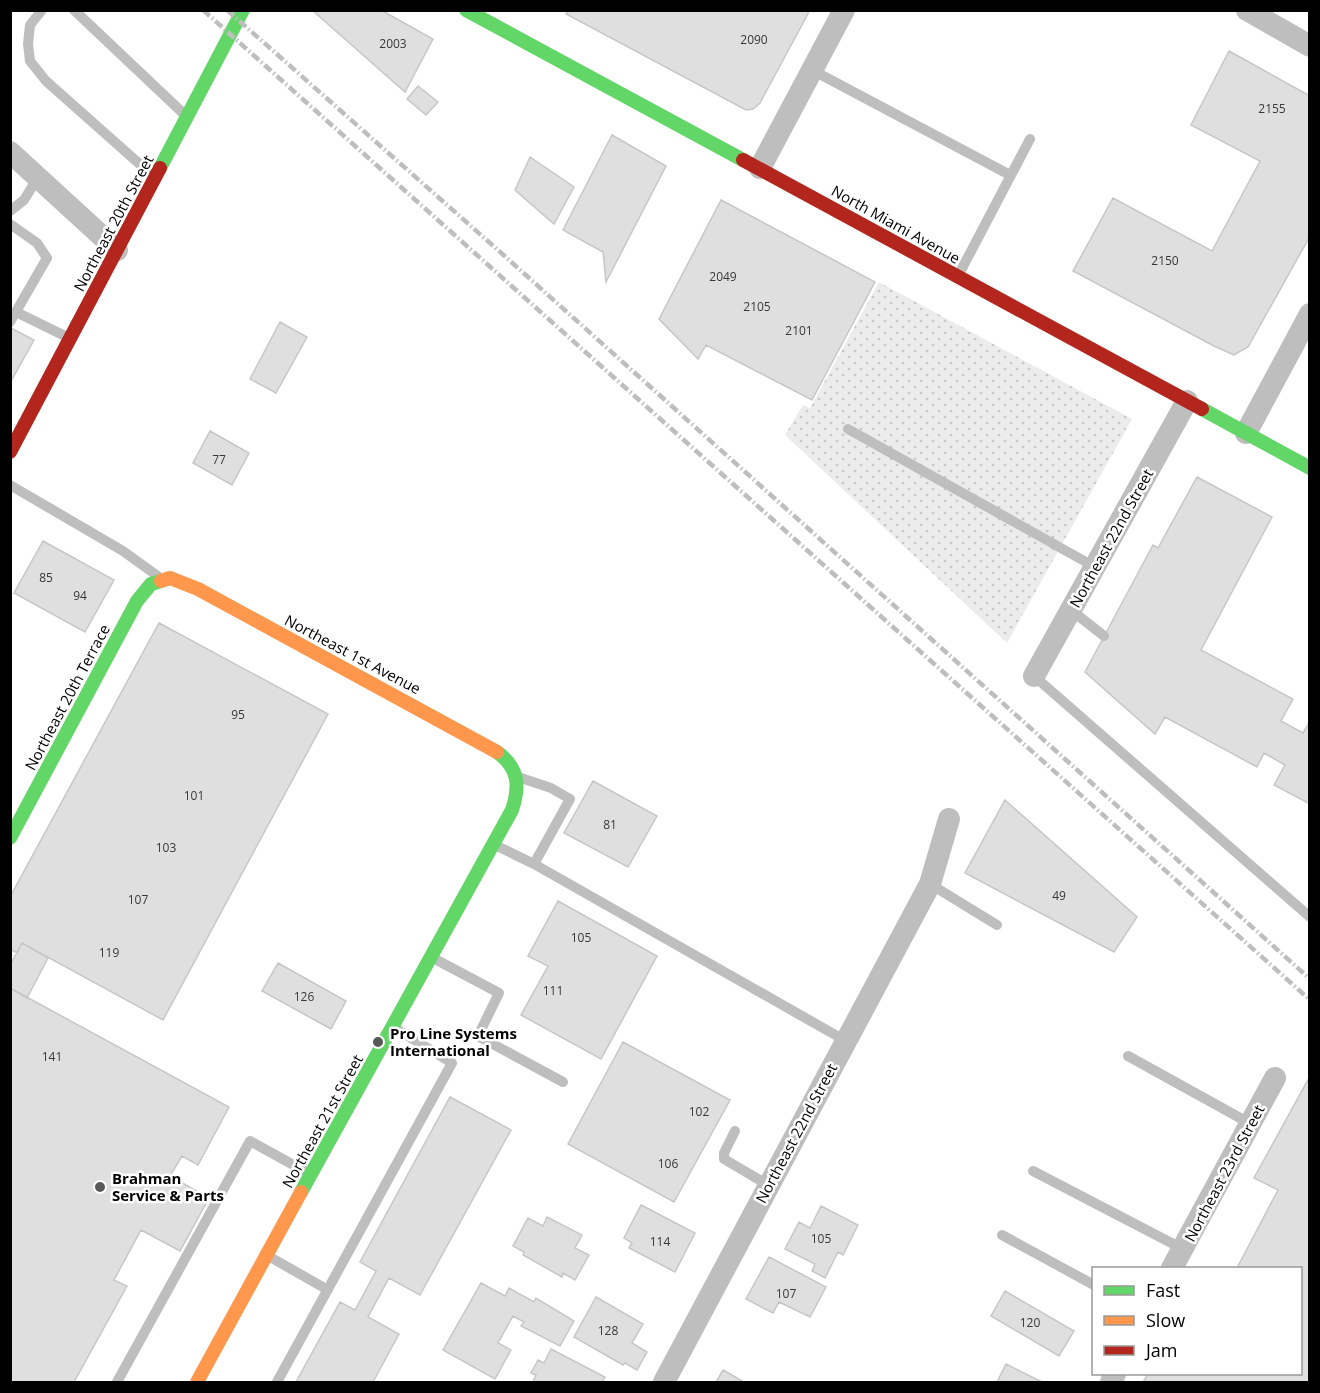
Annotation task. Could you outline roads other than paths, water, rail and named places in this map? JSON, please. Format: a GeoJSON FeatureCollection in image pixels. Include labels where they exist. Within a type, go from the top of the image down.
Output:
{"type":"FeatureCollection","features":[{"type":"Feature","properties":{"kind":"main road","name":"Northeast 20th Street"},"geometry":{"type":"LineString","coordinates":[[10,452],[243,10]]}},
{"type":"Feature","properties":{"kind":"main road","name":"North Miami Avenue"},"geometry":{"type":"LineString","coordinates":[[466,10],[1310,468]]}},
{"type":"Feature","properties":{"kind":"main road","name":"Northeast 1st Avenue"},"geometry":{"type":"LineString","coordinates":[[162,579],[170,578],[184,582],[493,749],[512,766],[518,777]]}},
{"type":"Feature","properties":{"kind":"main road","name":"Northeast 20th Terrace"},"geometry":{"type":"LineString","coordinates":[[10,838],[137,601],[151,584],[162,579]]}},
{"type":"Feature","properties":{"kind":"main road","name":"Northeast 21st Street"},"geometry":{"type":"LineString","coordinates":[[197,1383],[512,810],[519,786],[518,777]]}},
{"type":"Feature","properties":{"kind":"street"},"geometry":{"type":"LineString","coordinates":[[760,168],[844,10]]}},
{"type":"Feature","properties":{"kind":"street"},"geometry":{"type":"LineString","coordinates":[[1247,10],[1310,46]]}},
{"type":"Feature","properties":{"kind":"street"},"geometry":{"type":"LineString","coordinates":[[10,152],[117,250]]}},
{"type":"Feature","properties":{"kind":"street"},"geometry":{"type":"LineString","coordinates":[[1245,433],[1310,314]]}},
{"type":"Feature","properties":{"kind":"street","name":"Northeast 22nd Street"},"geometry":{"type":"LineString","coordinates":[[1034,676],[1187,401]]}},
{"type":"Feature","properties":{"kind":"street","name":"Northeast 22nd Street"},"geometry":{"type":"LineString","coordinates":[[664,1383],[930,884],[950,819]]}},
{"type":"Feature","properties":{"kind":"street","name":"Northeast 23rd Street"},"geometry":{"type":"LineString","coordinates":[[1178,1259],[1275,1078]]}},
{"type":"Feature","properties":{"kind":"lane"},"geometry":{"type":"LineString","coordinates":[[42,10],[30,25],[28,44],[30,61],[46,81],[156,178]]}},
{"type":"Feature","properties":{"kind":"lane"},"geometry":{"type":"LineString","coordinates":[[74,10],[188,117]]}},
{"type":"Feature","properties":{"kind":"lane"},"geometry":{"type":"LineString","coordinates":[[812,70],[1010,176]]}},
{"type":"Feature","properties":{"kind":"lane"},"geometry":{"type":"LineString","coordinates":[[958,276],[1030,139]]}},
{"type":"Feature","properties":{"kind":"lane"},"geometry":{"type":"LineString","coordinates":[[10,211],[24,200],[38,176]]}},
{"type":"Feature","properties":{"kind":"lane"},"geometry":{"type":"LineString","coordinates":[[10,224],[37,243],[46,258],[13,317],[70,339]]}},
{"type":"Feature","properties":{"kind":"lane"},"geometry":{"type":"LineString","coordinates":[[848,429],[1095,567]]}},
{"type":"Feature","properties":{"kind":"lane"},"geometry":{"type":"LineString","coordinates":[[10,485],[123,550],[162,579]]}},
{"type":"Feature","properties":{"kind":"lane"},"geometry":{"type":"LineString","coordinates":[[1071,610],[1104,636]]}},
{"type":"Feature","properties":{"kind":"lane"},"geometry":{"type":"LineString","coordinates":[[1034,676],[1310,917]]}},
{"type":"Feature","properties":{"kind":"lane"},"geometry":{"type":"LineString","coordinates":[[518,777],[551,788],[570,799],[534,864]]}},
{"type":"Feature","properties":{"kind":"lane"},"geometry":{"type":"LineString","coordinates":[[492,843],[534,864],[846,1041]]}},
{"type":"Feature","properties":{"kind":"lane"},"geometry":{"type":"LineString","coordinates":[[930,884],[997,925]]}},
{"type":"Feature","properties":{"kind":"lane"},"geometry":{"type":"LineString","coordinates":[[430,956],[499,993],[478,1036],[563,1082]]}},
{"type":"Feature","properties":{"kind":"lane"},"geometry":{"type":"LineString","coordinates":[[277,1383],[452,1062],[392,1027]]}},
{"type":"Feature","properties":{"kind":"lane"},"geometry":{"type":"LineString","coordinates":[[1128,1056],[1251,1124]]}},
{"type":"Feature","properties":{"kind":"lane"},"geometry":{"type":"LineString","coordinates":[[735,1131],[724,1153],[724,1159],[768,1185]]}},
{"type":"Feature","properties":{"kind":"lane"},"geometry":{"type":"LineString","coordinates":[[117,1383],[250,1141],[311,1174]]}},
{"type":"Feature","properties":{"kind":"lane"},"geometry":{"type":"LineString","coordinates":[[1033,1171],[1178,1259]]}},
{"type":"Feature","properties":{"kind":"lane"},"geometry":{"type":"LineString","coordinates":[[1002,1235],[1092,1284]]}},
{"type":"Feature","properties":{"kind":"lane"},"geometry":{"type":"LineString","coordinates":[[267,1255],[328,1290]]}},
{"type":"Feature","properties":{"kind":"railway"},"geometry":{"type":"LineString","coordinates":[[203,10],[1310,1000]]}},
{"type":"Feature","properties":{"kind":"railway"},"geometry":{"type":"LineString","coordinates":[[227,10],[1310,979]]}},
{"type":"Feature","properties":{"kind":"place","name":"Pro Line Systems International"},"geometry":{"type":"Point","coordinates":[378,1042]}},
{"type":"Feature","properties":{"kind":"place","name":"Brahman Service & Parts"},"geometry":{"type":"Point","coordinates":[100,1187]}}]}
